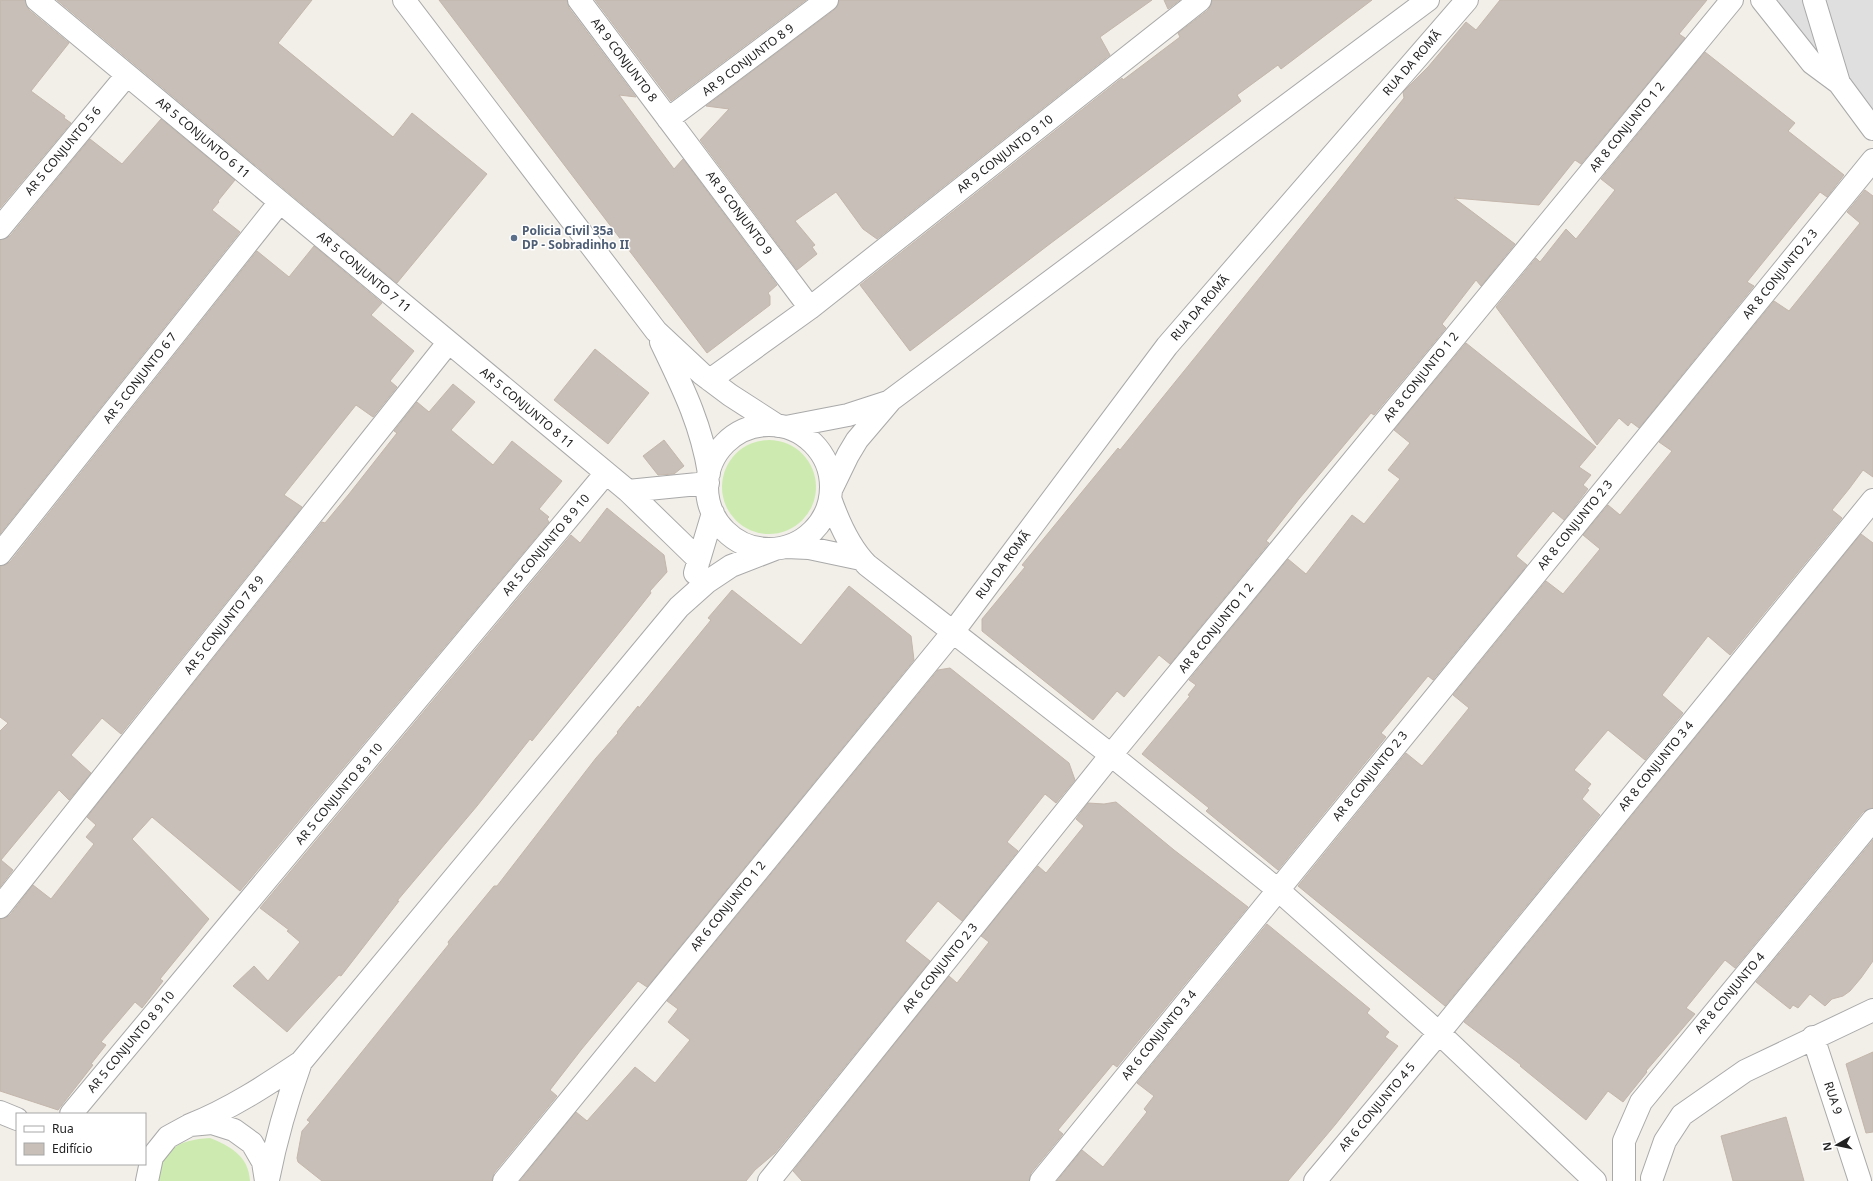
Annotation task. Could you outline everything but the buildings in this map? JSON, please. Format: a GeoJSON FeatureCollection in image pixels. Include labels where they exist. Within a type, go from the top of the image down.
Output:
{"type":"FeatureCollection","features":[{"type":"Feature","properties":{"kind":"street","name":"AR 5 CONJUNTO 6 11"},"geometry":{"type":"LineString","coordinates":[[37,0],[280,202]]}},
{"type":"Feature","properties":{"kind":"street"},"geometry":{"type":"LineString","coordinates":[[404,0],[656,332],[710,380],[782,426],[801,434],[814,445],[829,474],[830,494],[840,523],[861,559],[1111,755],[1278,890],[1439,1032],[1595,1181]]}},
{"type":"Feature","properties":{"kind":"street","name":"AR 9 CONJUNTO 8"},"geometry":{"type":"LineString","coordinates":[[579,0],[668,119]]}},
{"type":"Feature","properties":{"kind":"street","name":"AR 9 CONJUNTO 8 9"},"geometry":{"type":"LineString","coordinates":[[668,119],[827,0]]}},
{"type":"Feature","properties":{"kind":"street","name":"AR 9 CONJUNTO 9 10"},"geometry":{"type":"LineString","coordinates":[[710,380],[810,308],[1200,0]]}},
{"type":"Feature","properties":{"kind":"street"},"geometry":{"type":"LineString","coordinates":[[146,1181],[148,1157],[168,1137],[241,1101],[301,1062],[680,606],[707,582],[731,566],[752,556],[780,548],[806,537],[821,520],[830,494],[848,455],[857,440],[891,400],[1428,0]]}},
{"type":"Feature","properties":{"kind":"street","name":"RUA DA ROMÃ"},"geometry":{"type":"LineString","coordinates":[[953,632],[1167,346],[1467,0]]}},
{"type":"Feature","properties":{"kind":"street","name":"AR 8 CONJUNTO 1 2"},"geometry":{"type":"LineString","coordinates":[[1111,755],[1732,0]]}},
{"type":"Feature","properties":{"kind":"street"},"geometry":{"type":"LineString","coordinates":[[1762,0],[1812,63],[1839,83],[1873,129]]}},
{"type":"Feature","properties":{"kind":"street"},"geometry":{"type":"LineString","coordinates":[[1814,0],[1839,83]]}},
{"type":"Feature","properties":{"kind":"street","name":"AR 5 CONJUNTO 5 6"},"geometry":{"type":"LineString","coordinates":[[0,228],[127,74]]}},
{"type":"Feature","properties":{"kind":"street","name":"AR 9 CONJUNTO 9"},"geometry":{"type":"LineString","coordinates":[[668,119],[810,308]]}},
{"type":"Feature","properties":{"kind":"street","name":"AR 8 CONJUNTO 2 3"},"geometry":{"type":"LineString","coordinates":[[1278,890],[1873,160]]}},
{"type":"Feature","properties":{"kind":"street","name":"AR 5 CONJUNTO 7 11"},"geometry":{"type":"LineString","coordinates":[[280,202],[448,343]]}},
{"type":"Feature","properties":{"kind":"street","name":"AR 5 CONJUNTO 6 7"},"geometry":{"type":"LineString","coordinates":[[0,554],[280,202]]}},
{"type":"Feature","properties":{"kind":"street"},"geometry":{"type":"LineString","coordinates":[[656,332],[696,417],[705,446],[708,498],[713,513],[723,529],[738,541],[756,548],[809,548],[861,559]]}},
{"type":"Feature","properties":{"kind":"street","name":"AR 5 CONJUNTO 8 11"},"geometry":{"type":"LineString","coordinates":[[448,343],[628,491],[699,560]]}},
{"type":"Feature","properties":{"kind":"street","name":"AR 5 CONJUNTO 7 8 9"},"geometry":{"type":"LineString","coordinates":[[0,907],[448,343]]}},
{"type":"Feature","properties":{"kind":"street"},"geometry":{"type":"LineString","coordinates":[[708,478],[716,455],[727,441],[743,430],[760,426],[782,426],[848,415],[891,400]]}},
{"type":"Feature","properties":{"kind":"street","name":"AR 5 CONJUNTO 8 9 10"},"geometry":{"type":"LineString","coordinates":[[72,1113],[606,473]]}},
{"type":"Feature","properties":{"kind":"street"},"geometry":{"type":"LineString","coordinates":[[628,491],[708,478]]}},
{"type":"Feature","properties":{"kind":"street","name":"AR 8 CONJUNTO 3 4"},"geometry":{"type":"LineString","coordinates":[[1439,1032],[1873,500]]}},
{"type":"Feature","properties":{"kind":"street"},"geometry":{"type":"LineString","coordinates":[[680,606],[699,560],[713,513]]}},
{"type":"Feature","properties":{"kind":"street","name":"AR 6 CONJUNTO 1 2"},"geometry":{"type":"LineString","coordinates":[[504,1181],[953,632]]}},
{"type":"Feature","properties":{"kind":"street","name":"AR 6 CONJUNTO 2 3"},"geometry":{"type":"LineString","coordinates":[[769,1181],[1111,755]]}},
{"type":"Feature","properties":{"kind":"street","name":"AR 8 CONJUNTO 4"},"geometry":{"type":"LineString","coordinates":[[1625,1181],[1624,1140],[1640,1102],[1873,820]]}},
{"type":"Feature","properties":{"kind":"street","name":"AR 6 CONJUNTO 3 4"},"geometry":{"type":"LineString","coordinates":[[1041,1181],[1278,890]]}},
{"type":"Feature","properties":{"kind":"street"},"geometry":{"type":"LineString","coordinates":[[1625,1181],[1638,1176],[1654,1180],[1665,1141],[1682,1115],[1745,1071],[1813,1037],[1873,1010]]}},
{"type":"Feature","properties":{"kind":"street","name":"AR 6 CONJUNTO 4 5"},"geometry":{"type":"LineString","coordinates":[[1315,1181],[1439,1032]]}},
{"type":"Feature","properties":{"kind":"street","name":"RUA 9"},"geometry":{"type":"LineString","coordinates":[[1813,1037],[1860,1181]]}},
{"type":"Feature","properties":{"kind":"street"},"geometry":{"type":"LineString","coordinates":[[267,1181],[275,1142],[285,1107],[301,1062]]}},
{"type":"Feature","properties":{"kind":"street"},"geometry":{"type":"LineString","coordinates":[[0,1112],[16,1119]]}},
{"type":"Feature","properties":{"kind":"street"},"geometry":{"type":"LineString","coordinates":[[190,1125],[212,1123],[234,1130],[252,1143],[263,1162],[267,1181]]}},
{"type":"Feature","properties":{"kind":"shaded area"},"geometry":{"type":"Polygon","coordinates":[[[1762,0],[1873,0],[1873,129],[1762,0]]]}},
{"type":"Feature","properties":{"kind":"green space"},"geometry":{"type":"Polygon","coordinates":[[[760,440],[778,440],[787,443],[803,453],[813,469],[816,478],[816,496],[813,505],[803,521],[787,531],[778,534],[760,534],[751,531],[735,521],[725,505],[722,496],[722,478],[725,469],[735,453],[751,443],[760,440]]]}},
{"type":"Feature","properties":{"kind":"green space"},"geometry":{"type":"Polygon","coordinates":[[[210,1138],[237,1153],[246,1165],[249,1172],[250,1181],[155,1181],[163,1161],[168,1153],[174,1148],[189,1141],[210,1138]]]}},
{"type":"Feature","properties":{"kind":"place","name":"Policia Civil 35a DP - Sobradinho II"},"geometry":{"type":"Point","coordinates":[514,238]}}]}
